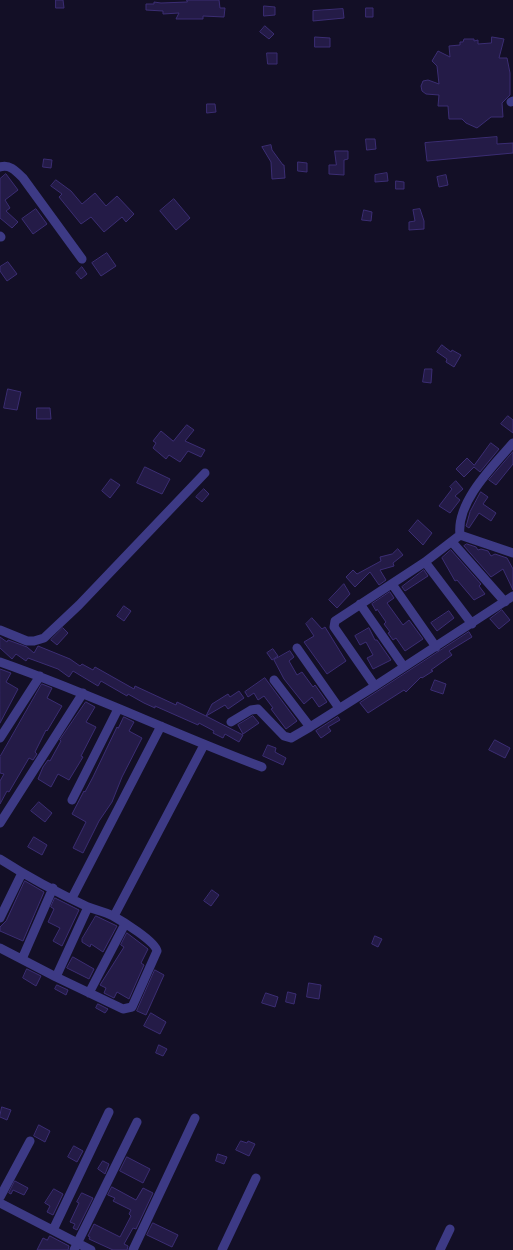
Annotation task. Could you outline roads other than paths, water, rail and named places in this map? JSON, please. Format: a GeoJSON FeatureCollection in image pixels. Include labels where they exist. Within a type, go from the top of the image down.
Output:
{"type":"FeatureCollection","features":[{"type":"Feature","properties":{"kind":"street"},"geometry":{"type":"LineString","coordinates":[[0,167],[13,168],[23,178],[82,259]]}},
{"type":"Feature","properties":{"kind":"street"},"geometry":{"type":"LineString","coordinates":[[375,686],[334,627],[335,621],[425,562],[460,535],[461,522],[470,498],[486,473],[513,443]]}},
{"type":"Feature","properties":{"kind":"street"},"geometry":{"type":"LineString","coordinates":[[0,630],[27,641],[44,638],[79,605],[205,473]]}},
{"type":"Feature","properties":{"kind":"street"},"geometry":{"type":"LineString","coordinates":[[460,535],[513,553]]}},
{"type":"Feature","properties":{"kind":"street"},"geometry":{"type":"LineString","coordinates":[[452,542],[505,602]]}},
{"type":"Feature","properties":{"kind":"street"},"geometry":{"type":"LineString","coordinates":[[425,562],[472,624]]}},
{"type":"Feature","properties":{"kind":"street"},"geometry":{"type":"LineString","coordinates":[[392,584],[436,647]]}},
{"type":"Feature","properties":{"kind":"street"},"geometry":{"type":"LineString","coordinates":[[231,722],[251,710],[258,709],[286,737],[291,738],[513,596]]}},
{"type":"Feature","properties":{"kind":"street"},"geometry":{"type":"LineString","coordinates":[[360,604],[404,667]]}},
{"type":"Feature","properties":{"kind":"street"},"geometry":{"type":"LineString","coordinates":[[297,648],[339,708]]}},
{"type":"Feature","properties":{"kind":"street"},"geometry":{"type":"LineString","coordinates":[[0,662],[83,693],[204,745],[262,767]]}},
{"type":"Feature","properties":{"kind":"street"},"geometry":{"type":"LineString","coordinates":[[0,738],[40,676]]}},
{"type":"Feature","properties":{"kind":"street"},"geometry":{"type":"LineString","coordinates":[[274,680],[310,727]]}},
{"type":"Feature","properties":{"kind":"street"},"geometry":{"type":"LineString","coordinates":[[0,823],[83,693]]}},
{"type":"Feature","properties":{"kind":"street"},"geometry":{"type":"LineString","coordinates":[[72,800],[118,709]]}},
{"type":"Feature","properties":{"kind":"street"},"geometry":{"type":"LineString","coordinates":[[72,898],[161,726]]}},
{"type":"Feature","properties":{"kind":"street"},"geometry":{"type":"LineString","coordinates":[[114,916],[204,745]]}},
{"type":"Feature","properties":{"kind":"street"},"geometry":{"type":"LineString","coordinates":[[0,859],[22,873],[88,907],[114,916],[156,945],[157,951],[132,1007],[128,1009],[119,1008],[56,978],[0,948]]}},
{"type":"Feature","properties":{"kind":"street"},"geometry":{"type":"LineString","coordinates":[[0,918],[22,873]]}},
{"type":"Feature","properties":{"kind":"street"},"geometry":{"type":"LineString","coordinates":[[22,959],[53,888]]}},
{"type":"Feature","properties":{"kind":"street"},"geometry":{"type":"LineString","coordinates":[[56,978],[88,907]]}},
{"type":"Feature","properties":{"kind":"street"},"geometry":{"type":"LineString","coordinates":[[89,993],[125,924]]}},
{"type":"Feature","properties":{"kind":"street"},"geometry":{"type":"LineString","coordinates":[[53,1230],[109,1112]]}},
{"type":"Feature","properties":{"kind":"street"},"geometry":{"type":"LineString","coordinates":[[133,1250],[195,1118]]}},
{"type":"Feature","properties":{"kind":"street"},"geometry":{"type":"LineString","coordinates":[[76,1247],[137,1122]]}},
{"type":"Feature","properties":{"kind":"street"},"geometry":{"type":"LineString","coordinates":[[0,1197],[30,1141]]}},
{"type":"Feature","properties":{"kind":"street"},"geometry":{"type":"LineString","coordinates":[[222,1250],[256,1178]]}},
{"type":"Feature","properties":{"kind":"street"},"geometry":{"type":"LineString","coordinates":[[0,1203],[53,1230],[76,1247],[91,1250]]}},
{"type":"Feature","properties":{"kind":"street"},"geometry":{"type":"LineString","coordinates":[[440,1250],[450,1229]]}}]}
